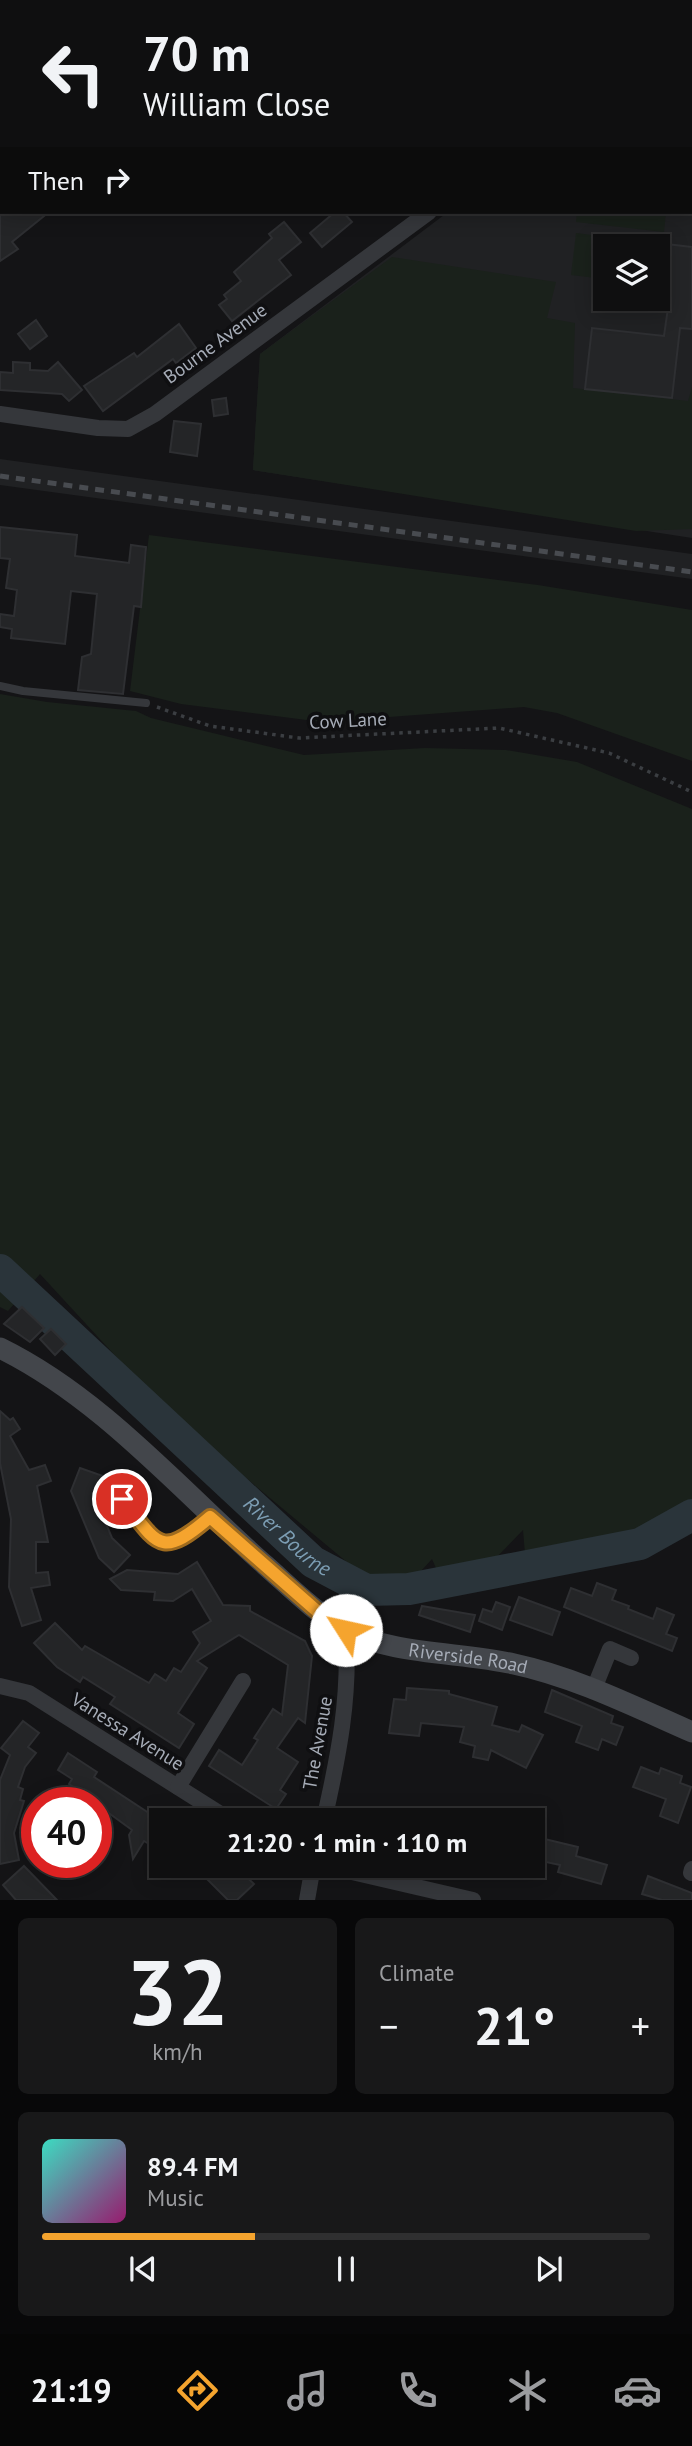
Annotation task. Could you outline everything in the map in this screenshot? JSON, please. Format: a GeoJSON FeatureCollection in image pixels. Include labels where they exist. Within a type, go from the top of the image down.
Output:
{"type":"FeatureCollection","features":[{"type":"Feature","properties":{"kind":"street","name":"Bourne Avenue"},"geometry":{"type":"LineString","coordinates":[[0,414],[98,428],[128,429],[155,414],[426,214]]}},
{"type":"Feature","properties":{"kind":"street","name":"Riverside Road"},"geometry":{"type":"LineString","coordinates":[[0,1348],[75,1394],[108,1419],[210,1517],[318,1612],[346,1630],[386,1644],[517,1664],[593,1691],[692,1732]]}},
{"type":"Feature","properties":{"kind":"street"},"geometry":{"type":"LineString","coordinates":[[122,1499],[153,1538],[161,1543],[180,1541],[210,1517]]}},
{"type":"Feature","properties":{"kind":"street","name":"The Avenue"},"geometry":{"type":"LineString","coordinates":[[327,1808],[342,1739],[348,1675],[346,1630]]}},
{"type":"Feature","properties":{"kind":"street"},"geometry":{"type":"LineString","coordinates":[[594,1643],[631,1658]]}},
{"type":"Feature","properties":{"kind":"street"},"geometry":{"type":"LineString","coordinates":[[593,1691],[610,1649]]}},
{"type":"Feature","properties":{"kind":"street"},"geometry":{"type":"LineString","coordinates":[[178,1787],[243,1681]]}},
{"type":"Feature","properties":{"kind":"street","name":"Vanessa Avenue"},"geometry":{"type":"LineString","coordinates":[[0,1686],[29,1693],[211,1808]]}},
{"type":"Feature","properties":{"kind":"street"},"geometry":{"type":"LineString","coordinates":[[307,1900],[311,1878]]}},
{"type":"Feature","properties":{"kind":"street"},"geometry":{"type":"LineString","coordinates":[[369,1878],[433,1896],[473,1900]]}},
{"type":"Feature","properties":{"kind":"lane"},"geometry":{"type":"LineString","coordinates":[[0,686],[23,691],[146,703]]}},
{"type":"Feature","properties":{"kind":"path","name":"Cow Lane"},"geometry":{"type":"LineString","coordinates":[[146,703],[210,726],[299,738],[499,728],[609,753],[692,792]]}},
{"type":"Feature","properties":{"kind":"shaded area"},"geometry":{"type":"Polygon","coordinates":[[[445,214],[692,214],[692,538],[253,470],[260,354],[445,214]]]}},
{"type":"Feature","properties":{"kind":"shaded area"},"geometry":{"type":"Polygon","coordinates":[[[577,214],[666,214],[664,232],[576,222],[577,214]]]}},
{"type":"Feature","properties":{"kind":"shaded area"},"geometry":{"type":"Polygon","coordinates":[[[576,233],[593,235],[593,278],[571,275],[576,233]]]}},
{"type":"Feature","properties":{"kind":"shaded area"},"geometry":{"type":"Polygon","coordinates":[[[392,257],[556,282],[547,318],[575,323],[573,388],[688,401],[692,387],[692,529],[636,531],[253,470],[260,354],[392,257]]]}},
{"type":"Feature","properties":{"kind":"shaded area"},"geometry":{"type":"Polygon","coordinates":[[[0,459],[692,554],[692,579],[0,485],[0,459]]]}},
{"type":"Feature","properties":{"kind":"shaded area"},"geometry":{"type":"Polygon","coordinates":[[[149,535],[538,585],[692,610],[692,761],[557,713],[524,707],[322,722],[181,704],[130,691],[149,535]]]}},
{"type":"Feature","properties":{"kind":"shaded area"},"geometry":{"type":"Polygon","coordinates":[[[0,694],[47,702],[136,711],[151,718],[304,755],[425,748],[506,750],[577,762],[692,809],[692,1502],[635,1530],[525,1554],[523,1530],[495,1559],[439,1575],[432,1559],[412,1581],[377,1577],[354,1568],[168,1413],[40,1274],[8,1311],[0,1307],[0,694]]]}},
{"type":"Feature","properties":{"kind":"building"},"geometry":{"type":"Polygon","coordinates":[[[0,214],[47,214],[12,242],[18,249],[0,261],[0,214]]]}},
{"type":"Feature","properties":{"kind":"building"},"geometry":{"type":"Polygon","coordinates":[[[333,214],[345,214],[352,222],[322,247],[310,233],[333,214]]]}},
{"type":"Feature","properties":{"kind":"building"},"geometry":{"type":"Polygon","coordinates":[[[284,222],[301,242],[279,260],[291,275],[232,321],[219,305],[227,299],[224,295],[241,281],[234,272],[272,238],[269,234],[284,222]]]}},
{"type":"Feature","properties":{"kind":"building"},"geometry":{"type":"Polygon","coordinates":[[[670,244],[692,247],[692,329],[680,328],[672,398],[585,389],[592,328],[664,336],[668,311],[670,311],[670,244]]]}},
{"type":"Feature","properties":{"kind":"building"},"geometry":{"type":"Polygon","coordinates":[[[36,320],[47,336],[30,349],[18,334],[36,320]]]}},
{"type":"Feature","properties":{"kind":"building"},"geometry":{"type":"Polygon","coordinates":[[[179,324],[196,348],[176,363],[173,359],[103,411],[84,386],[134,353],[137,357],[179,324]]]}},
{"type":"Feature","properties":{"kind":"building"},"geometry":{"type":"Polygon","coordinates":[[[13,362],[30,363],[30,370],[48,371],[58,362],[82,390],[69,401],[62,394],[0,390],[0,372],[13,373],[13,362]]]}},
{"type":"Feature","properties":{"kind":"building"},"geometry":{"type":"Polygon","coordinates":[[[226,398],[228,414],[214,416],[212,400],[226,398]]]}},
{"type":"Feature","properties":{"kind":"building"},"geometry":{"type":"Polygon","coordinates":[[[174,421],[201,424],[197,456],[170,452],[174,421]]]}},
{"type":"Feature","properties":{"kind":"building"},"geometry":{"type":"Polygon","coordinates":[[[0,527],[77,535],[75,556],[129,563],[131,545],[146,547],[141,607],[134,606],[123,694],[78,690],[82,657],[91,654],[97,594],[71,591],[65,644],[11,638],[12,629],[0,627],[0,614],[14,616],[17,590],[6,588],[10,559],[0,558],[0,527]]]}},
{"type":"Feature","properties":{"kind":"building"},"geometry":{"type":"Polygon","coordinates":[[[22,1307],[44,1328],[30,1342],[4,1324],[22,1307]]]}},
{"type":"Feature","properties":{"kind":"building"},"geometry":{"type":"Polygon","coordinates":[[[51,1329],[66,1344],[55,1355],[40,1339],[51,1329]]]}},
{"type":"Feature","properties":{"kind":"building"},"geometry":{"type":"Polygon","coordinates":[[[0,1411],[10,1420],[13,1418],[20,1429],[10,1436],[29,1470],[45,1465],[51,1481],[37,1486],[48,1542],[36,1542],[36,1573],[48,1572],[50,1585],[31,1588],[41,1620],[22,1626],[9,1587],[11,1519],[0,1463],[0,1411]]]}},
{"type":"Feature","properties":{"kind":"building"},"geometry":{"type":"Polygon","coordinates":[[[80,1468],[103,1476],[95,1497],[112,1538],[130,1555],[114,1572],[99,1558],[71,1491],[80,1468]]]}},
{"type":"Feature","properties":{"kind":"building"},"geometry":{"type":"Polygon","coordinates":[[[197,1562],[223,1605],[250,1606],[250,1611],[305,1641],[312,1656],[305,1723],[298,1718],[277,1748],[298,1762],[280,1790],[286,1794],[277,1808],[209,1766],[219,1750],[242,1765],[258,1740],[254,1738],[273,1709],[282,1715],[288,1665],[239,1635],[197,1661],[207,1668],[178,1713],[194,1724],[179,1748],[110,1704],[115,1697],[83,1677],[80,1682],[57,1667],[34,1643],[55,1623],[82,1650],[85,1646],[149,1683],[155,1674],[166,1681],[174,1668],[181,1672],[200,1643],[193,1632],[211,1621],[192,1589],[173,1601],[154,1600],[155,1592],[121,1590],[110,1579],[127,1570],[178,1574],[197,1562]]]}},
{"type":"Feature","properties":{"kind":"building"},"geometry":{"type":"Polygon","coordinates":[[[597,1583],[616,1590],[612,1600],[629,1606],[628,1609],[653,1619],[657,1608],[674,1615],[666,1634],[677,1638],[672,1651],[564,1607],[571,1588],[592,1596],[597,1583]]]}},
{"type":"Feature","properties":{"kind":"building"},"geometry":{"type":"Polygon","coordinates":[[[519,1597],[560,1612],[552,1635],[510,1620],[519,1597]]]}},
{"type":"Feature","properties":{"kind":"building"},"geometry":{"type":"Polygon","coordinates":[[[496,1602],[510,1607],[502,1630],[479,1621],[483,1609],[492,1612],[496,1602]]]}},
{"type":"Feature","properties":{"kind":"building"},"geometry":{"type":"Polygon","coordinates":[[[422,1606],[475,1615],[470,1632],[419,1615],[422,1606]]]}},
{"type":"Feature","properties":{"kind":"building"},"geometry":{"type":"Polygon","coordinates":[[[407,1688],[449,1691],[449,1694],[497,1707],[492,1725],[519,1732],[522,1725],[543,1735],[526,1768],[491,1750],[488,1760],[473,1757],[475,1746],[460,1742],[464,1727],[421,1723],[419,1736],[389,1733],[394,1699],[406,1700],[407,1688]]]}},
{"type":"Feature","properties":{"kind":"building"},"geometry":{"type":"Polygon","coordinates":[[[552,1690],[613,1716],[611,1723],[623,1727],[616,1745],[602,1739],[598,1750],[576,1742],[582,1726],[545,1712],[552,1690]]]}},
{"type":"Feature","properties":{"kind":"building"},"geometry":{"type":"Polygon","coordinates":[[[23,1721],[39,1733],[28,1747],[36,1753],[25,1767],[18,1787],[21,1788],[21,1811],[14,1833],[19,1860],[0,1864],[0,1780],[10,1755],[1,1748],[23,1721]]]}},
{"type":"Feature","properties":{"kind":"building"},"geometry":{"type":"Polygon","coordinates":[[[68,1753],[97,1772],[94,1777],[109,1787],[73,1787],[69,1784],[72,1779],[58,1770],[68,1753]]]}},
{"type":"Feature","properties":{"kind":"building"},"geometry":{"type":"Polygon","coordinates":[[[641,1767],[659,1774],[661,1768],[682,1776],[680,1783],[691,1787],[678,1823],[660,1816],[666,1799],[633,1787],[641,1767]]]}},
{"type":"Feature","properties":{"kind":"building"},"geometry":{"type":"Polygon","coordinates":[[[112,1789],[149,1813],[149,1844],[144,1841],[133,1859],[129,1835],[132,1830],[112,1815],[112,1789]]]}},
{"type":"Feature","properties":{"kind":"building"},"geometry":{"type":"Polygon","coordinates":[[[545,1839],[578,1847],[576,1856],[607,1865],[601,1884],[558,1872],[560,1865],[545,1862],[545,1839]]]}},
{"type":"Feature","properties":{"kind":"building"},"geometry":{"type":"Polygon","coordinates":[[[21,1869],[21,1878],[36,1878],[57,1900],[16,1900],[3,1885],[21,1869]]]}},
{"type":"Feature","properties":{"kind":"building"},"geometry":{"type":"Polygon","coordinates":[[[648,1876],[692,1893],[692,1900],[662,1900],[642,1894],[648,1876]]]}},
{"type":"Feature","properties":{"kind":"building"},"geometry":{"type":"Polygon","coordinates":[[[248,1878],[254,1884],[237,1900],[228,1900],[207,1879],[248,1878]]]}},
{"type":"Feature","properties":{"kind":"waterway","name":"River Bourne"},"geometry":{"type":"LineString","coordinates":[[0,1270],[313,1562],[366,1590],[409,1589],[640,1544],[692,1515]]}},
{"type":"Feature","properties":{"kind":"railway"},"geometry":{"type":"LineString","coordinates":[[0,476],[692,572]]}},
{"type":"Feature","properties":{"kind":"route"},"geometry":{"type":"LineString","coordinates":[[122,1499],[153,1538],[161,1543],[180,1541],[210,1517],[318,1612],[346,1630]]}}]}
